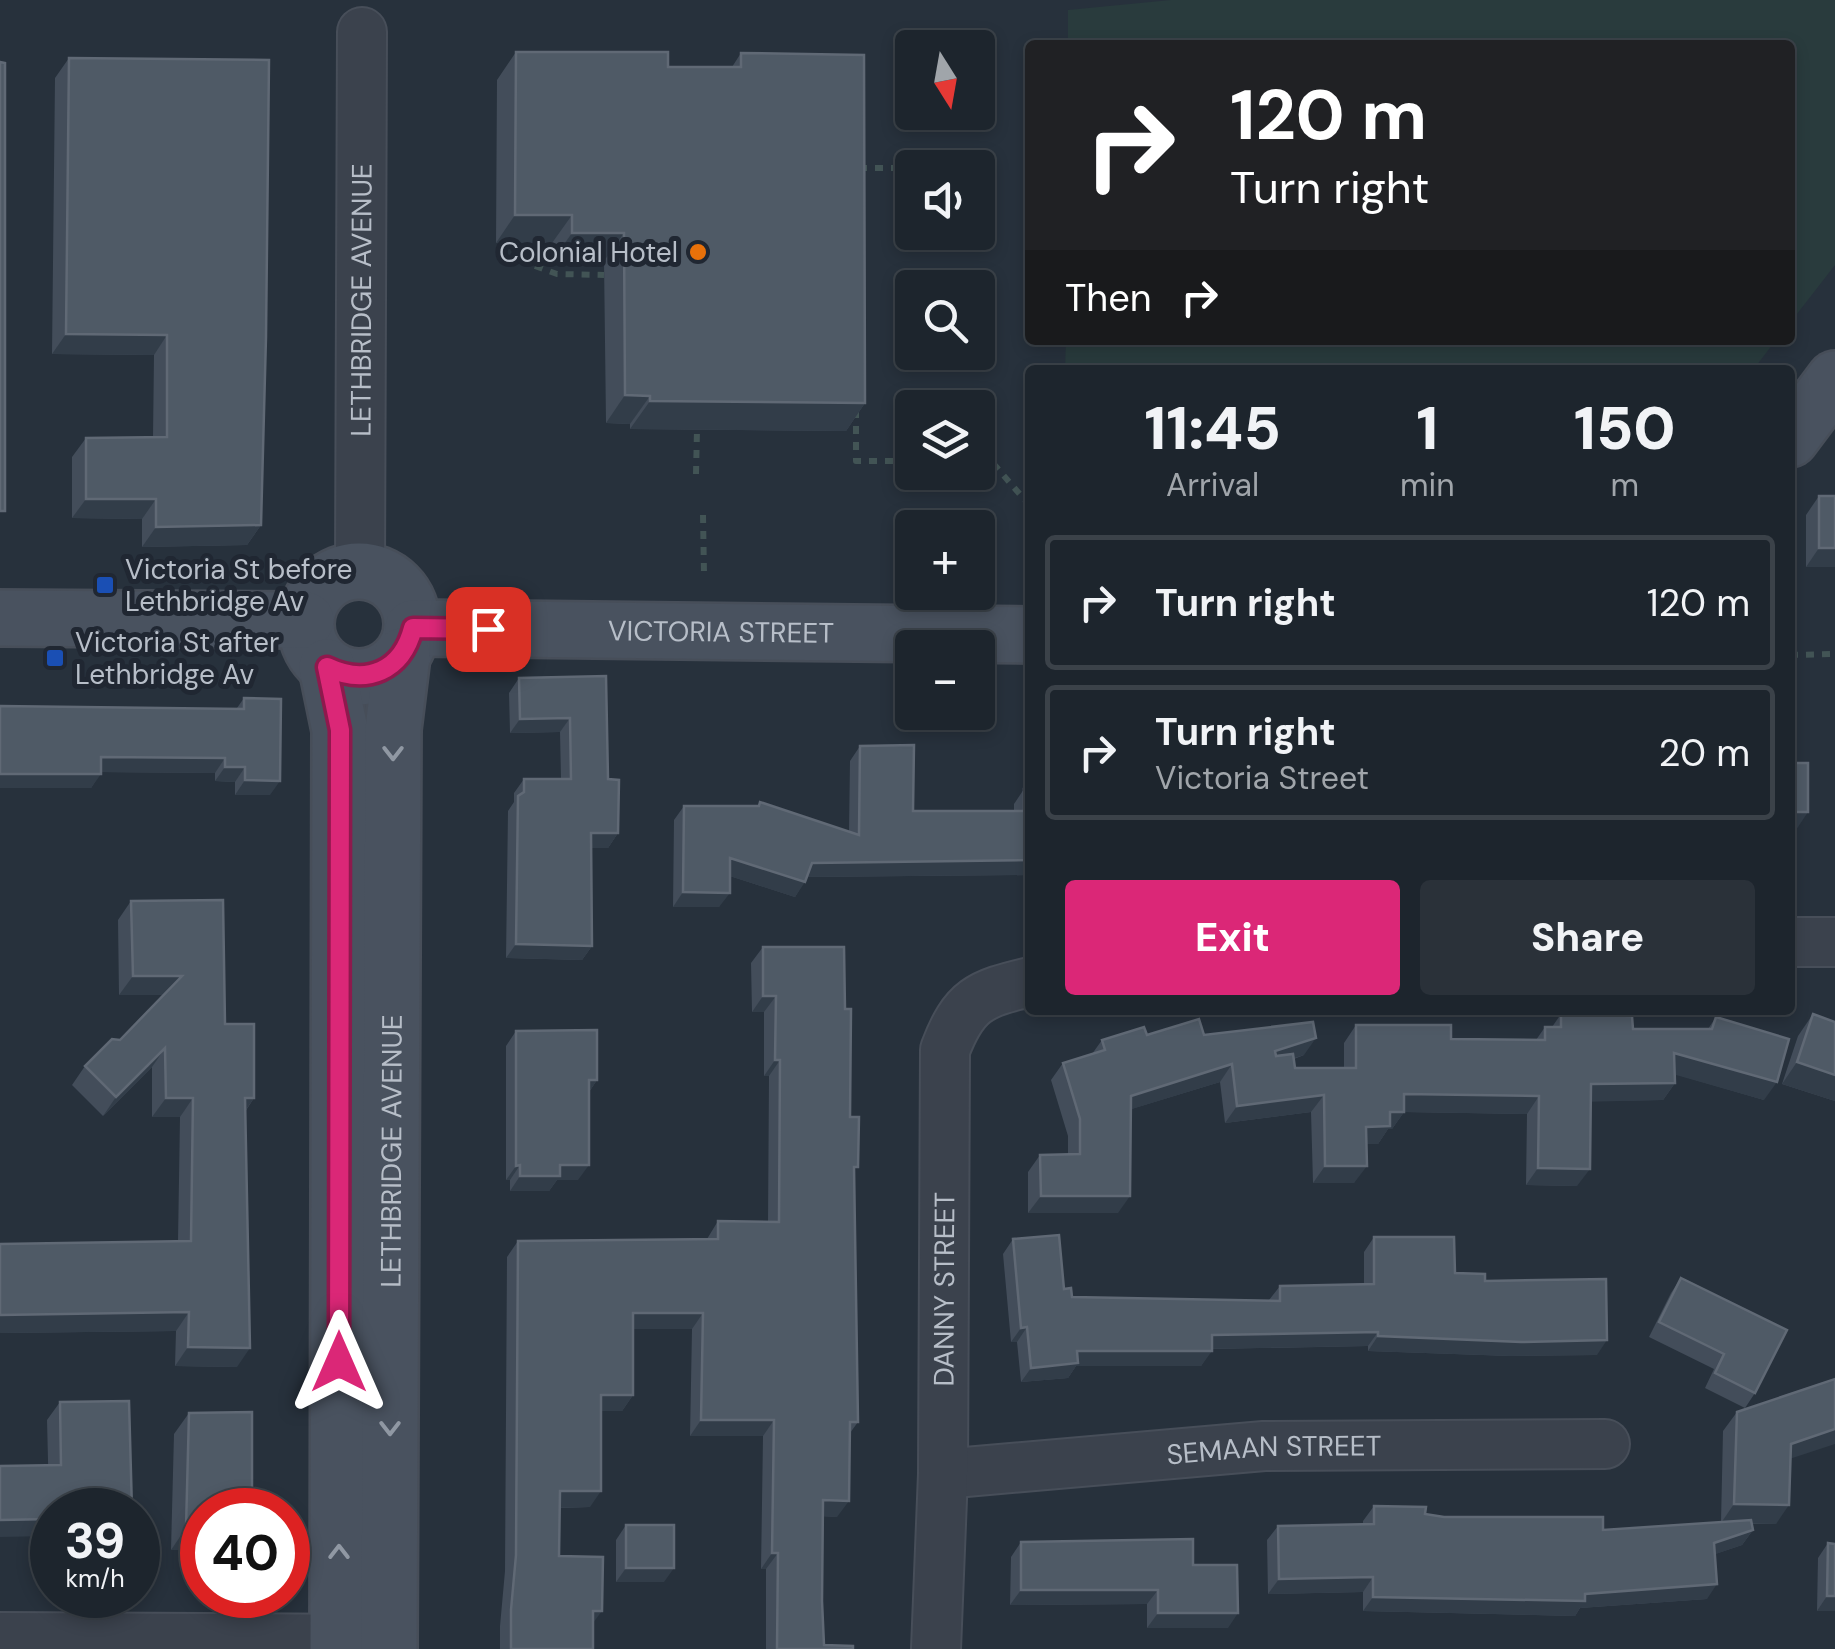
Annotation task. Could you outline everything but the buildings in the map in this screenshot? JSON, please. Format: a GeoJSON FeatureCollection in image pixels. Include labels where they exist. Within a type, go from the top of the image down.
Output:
{"type":"FeatureCollection","features":[{"type":"Feature","properties":{"kind":"street","name":"LETHBRIDGE AVENUE"},"geometry":{"type":"LineString","coordinates":[[360,570],[362,32]]}},
{"type":"Feature","properties":{"kind":"street"},"geometry":{"type":"LineString","coordinates":[[1795,432],[1835,379]]}},
{"type":"Feature","properties":{"kind":"street"},"geometry":{"type":"LineString","coordinates":[[0,618],[316,643],[362,677],[390,667],[407,642],[404,594],[393,582],[360,570],[344,572],[317,590],[316,643]]}},
{"type":"Feature","properties":{"kind":"street","name":"VICTORIA STREET"},"geometry":{"type":"LineString","coordinates":[[407,642],[1025,635]]}},
{"type":"Feature","properties":{"kind":"street","name":"LETHBRIDGE AVENUE"},"geometry":{"type":"LineString","coordinates":[[364,1644],[393,749],[407,642]]}},
{"type":"Feature","properties":{"kind":"street","name":"LETHBRIDGE AVENUE"},"geometry":{"type":"LineString","coordinates":[[316,643],[340,730],[364,1644]]}},
{"type":"Feature","properties":{"kind":"street"},"geometry":{"type":"LineString","coordinates":[[1795,942],[1835,942]]}},
{"type":"Feature","properties":{"kind":"street","name":"DANNY STREET"},"geometry":{"type":"LineString","coordinates":[[936,1649],[943,1474],[945,1050],[958,1014],[987,992],[1025,983]]}},
{"type":"Feature","properties":{"kind":"street","name":"SEMAAN STREET"},"geometry":{"type":"LineString","coordinates":[[943,1474],[1264,1446],[1605,1444]]}},
{"type":"Feature","properties":{"kind":"street"},"geometry":{"type":"LineString","coordinates":[[0,1637],[364,1644]]}},
{"type":"Feature","properties":{"kind":"path"},"geometry":{"type":"LineString","coordinates":[[844,168],[895,168]]}},
{"type":"Feature","properties":{"kind":"path"},"geometry":{"type":"LineString","coordinates":[[535,266],[557,274],[604,275]]}},
{"type":"Feature","properties":{"kind":"path"},"geometry":{"type":"LineString","coordinates":[[856,406],[856,462],[895,461]]}},
{"type":"Feature","properties":{"kind":"path"},"geometry":{"type":"LineString","coordinates":[[696,474],[697,430]]}},
{"type":"Feature","properties":{"kind":"path"},"geometry":{"type":"LineString","coordinates":[[995,465],[1025,500]]}},
{"type":"Feature","properties":{"kind":"path"},"geometry":{"type":"LineString","coordinates":[[703,515],[704,574]]}},
{"type":"Feature","properties":{"kind":"path"},"geometry":{"type":"LineString","coordinates":[[1795,655],[1835,654]]}},
{"type":"Feature","properties":{"kind":"shaded area"},"geometry":{"type":"Polygon","coordinates":[[[1171,0],[1835,0],[1835,265],[1795,317],[1795,40],[1068,40],[1068,10],[1171,0]]]}},
{"type":"Feature","properties":{"kind":"shaded area"},"geometry":{"type":"Polygon","coordinates":[[[1066,345],[1772,345],[1757,365],[1065,365],[1066,345]]]}},
{"type":"Feature","properties":{"kind":"place","name":"Colonial Hotel"},"geometry":{"type":"Point","coordinates":[698,252]}},
{"type":"Feature","properties":{"kind":"place","name":"Victoria St before Lethbridge Av"},"geometry":{"type":"Point","coordinates":[105,585]}},
{"type":"Feature","properties":{"kind":"place","name":"Victoria St after Lethbridge Av"},"geometry":{"type":"Point","coordinates":[55,658]}},
{"type":"Feature","properties":{"kind":"route"},"geometry":{"type":"LineString","coordinates":[[339,1362],[340,730],[327,667],[344,675],[376,674],[402,656],[413,628],[488,629]]}}]}
